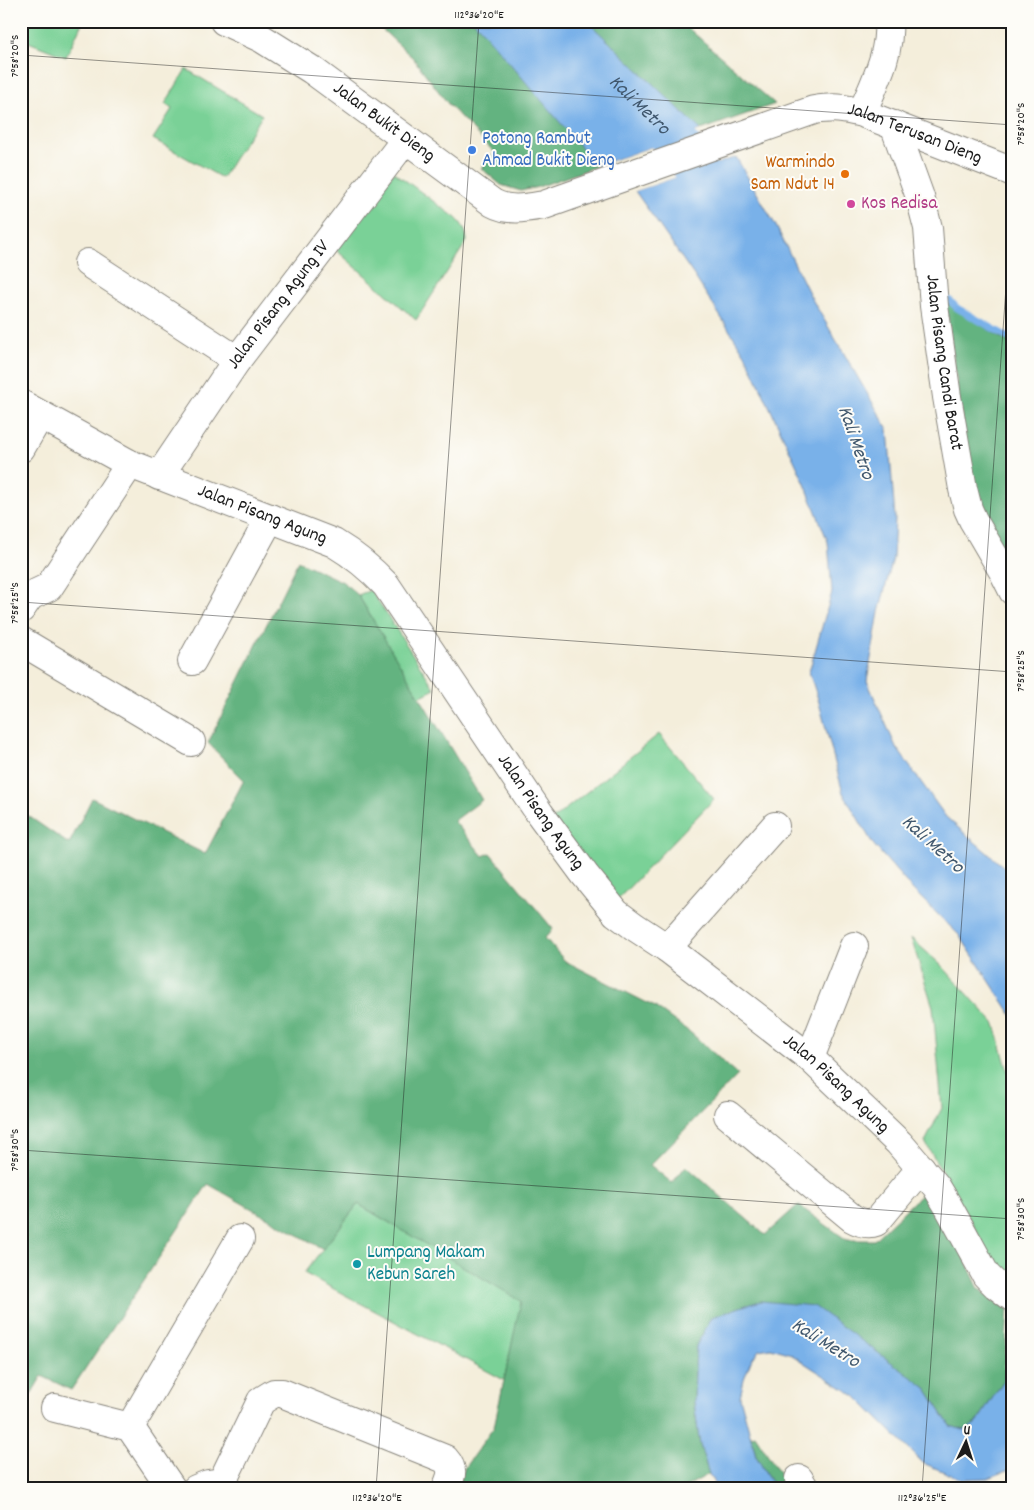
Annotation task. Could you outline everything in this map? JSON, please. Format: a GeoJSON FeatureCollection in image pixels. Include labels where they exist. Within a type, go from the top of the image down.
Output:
{"type":"FeatureCollection","features":[{"type":"Feature","properties":{"kind":"street","name":"Jalan Bukit Dieng"},"geometry":{"type":"LineString","coordinates":[[224,21],[261,38],[312,70],[405,140],[500,207],[507,209],[544,205]]}},
{"type":"Feature","properties":{"kind":"street"},"geometry":{"type":"LineString","coordinates":[[862,113],[884,60],[888,37],[888,21]]}},
{"type":"Feature","properties":{"kind":"street","name":"Jalan Terusan Dieng"},"geometry":{"type":"LineString","coordinates":[[544,205],[814,110],[840,108],[862,113],[1013,172]]}},
{"type":"Feature","properties":{"kind":"street","name":"Jalan Pisang Candi Barat"},"geometry":{"type":"LineString","coordinates":[[894,125],[920,197],[928,228],[934,306],[946,396],[968,509],[1013,591]]}},
{"type":"Feature","properties":{"kind":"street","name":"Jalan Pisang Agung IV"},"geometry":{"type":"LineString","coordinates":[[159,476],[237,360],[405,140]]}},
{"type":"Feature","properties":{"kind":"street"},"geometry":{"type":"LineString","coordinates":[[88,263],[237,360]]}},
{"type":"Feature","properties":{"kind":"street"},"geometry":{"type":"LineString","coordinates":[[21,448],[31,410]]}},
{"type":"Feature","properties":{"kind":"street","name":"Jalan Pisang Agung"},"geometry":{"type":"LineString","coordinates":[[31,410],[130,464],[334,543],[352,553],[372,569],[386,585],[540,814],[616,913],[667,948],[810,1058],[899,1143],[936,1186],[986,1274],[996,1285],[1013,1298]]}},
{"type":"Feature","properties":{"kind":"street"},"geometry":{"type":"LineString","coordinates":[[21,609],[30,596],[49,587],[130,464]]}},
{"type":"Feature","properties":{"kind":"street"},"geometry":{"type":"LineString","coordinates":[[192,661],[270,518]]}},
{"type":"Feature","properties":{"kind":"street"},"geometry":{"type":"LineString","coordinates":[[23,647],[191,742]]}},
{"type":"Feature","properties":{"kind":"street"},"geometry":{"type":"LineString","coordinates":[[667,948],[775,826]]}},
{"type":"Feature","properties":{"kind":"street"},"geometry":{"type":"LineString","coordinates":[[810,1058],[854,946]]}},
{"type":"Feature","properties":{"kind":"street"},"geometry":{"type":"LineString","coordinates":[[728,1115],[859,1222],[876,1222],[921,1168]]}},
{"type":"Feature","properties":{"kind":"street"},"geometry":{"type":"LineString","coordinates":[[130,1428],[240,1239]]}},
{"type":"Feature","properties":{"kind":"street"},"geometry":{"type":"LineString","coordinates":[[196,1489],[208,1484],[230,1485],[261,1401],[274,1393],[282,1393],[445,1459],[450,1464],[452,1470],[446,1489]]}},
{"type":"Feature","properties":{"kind":"street"},"geometry":{"type":"LineString","coordinates":[[55,1408],[130,1428],[172,1489]]}},
{"type":"Feature","properties":{"kind":"green space"},"geometry":{"type":"Polygon","coordinates":[[[21,21],[83,21],[66,57],[21,39],[21,21]]]}},
{"type":"Feature","properties":{"kind":"green space"},"geometry":{"type":"Polygon","coordinates":[[[373,21],[680,21],[775,104],[538,187],[521,191],[501,185],[481,168],[495,153],[449,105],[413,58],[373,21]]]}},
{"type":"Feature","properties":{"kind":"green space"},"geometry":{"type":"Polygon","coordinates":[[[186,69],[262,115],[222,178],[153,139],[172,109],[165,104],[186,69]]]}},
{"type":"Feature","properties":{"kind":"green space"},"geometry":{"type":"Polygon","coordinates":[[[394,172],[456,218],[464,228],[467,237],[467,241],[416,320],[335,249],[394,172]]]}},
{"type":"Feature","properties":{"kind":"green space"},"geometry":{"type":"Polygon","coordinates":[[[946,303],[1013,345],[1013,533],[1004,552],[972,493],[946,303]]]}},
{"type":"Feature","properties":{"kind":"green space"},"geometry":{"type":"Polygon","coordinates":[[[298,561],[343,582],[358,595],[482,800],[454,821],[483,856],[490,853],[553,929],[545,938],[565,961],[655,1007],[691,1033],[738,1075],[650,1165],[672,1183],[686,1166],[765,1235],[798,1205],[847,1240],[874,1240],[926,1190],[956,1239],[978,1287],[1008,1308],[1004,1380],[976,1424],[964,1430],[950,1426],[925,1387],[761,1301],[712,1317],[696,1346],[694,1402],[700,1445],[709,1474],[682,1489],[456,1489],[465,1467],[494,1427],[521,1301],[358,1204],[323,1249],[208,1184],[71,1390],[42,1376],[21,1411],[21,811],[69,844],[92,798],[205,854],[244,780],[208,743],[298,561]]]}},
{"type":"Feature","properties":{"kind":"green space"},"geometry":{"type":"Polygon","coordinates":[[[371,590],[435,689],[419,697],[358,595],[371,590]]]}},
{"type":"Feature","properties":{"kind":"green space"},"geometry":{"type":"Polygon","coordinates":[[[659,734],[714,799],[616,901],[552,820],[659,734]]]}},
{"type":"Feature","properties":{"kind":"green space"},"geometry":{"type":"Polygon","coordinates":[[[911,938],[941,965],[995,1024],[1013,1090],[1013,1277],[992,1262],[977,1232],[925,1142],[942,1108],[933,1007],[911,938]]]}},
{"type":"Feature","properties":{"kind":"green space"},"geometry":{"type":"Polygon","coordinates":[[[358,1204],[522,1301],[504,1380],[304,1273],[358,1204]]]}},
{"type":"Feature","properties":{"kind":"green space"},"geometry":{"type":"Polygon","coordinates":[[[755,1435],[790,1489],[775,1489],[756,1456],[751,1436],[755,1435]]]}},
{"type":"Feature","properties":{"kind":"water"},"geometry":{"type":"Polygon","coordinates":[[[474,21],[587,21],[701,130],[597,166],[474,21]]]}},
{"type":"Feature","properties":{"kind":"water"},"geometry":{"type":"Polygon","coordinates":[[[736,157],[776,226],[812,299],[888,429],[895,518],[893,558],[879,612],[867,681],[896,747],[946,817],[1013,875],[1013,1017],[960,936],[912,889],[873,844],[843,793],[809,672],[832,592],[828,542],[805,484],[746,356],[693,274],[635,191],[736,157]]]}},
{"type":"Feature","properties":{"kind":"water"},"geometry":{"type":"Polygon","coordinates":[[[761,1301],[814,1306],[925,1387],[950,1426],[964,1430],[976,1424],[1004,1380],[1013,1337],[1013,1468],[989,1478],[961,1479],[923,1463],[855,1396],[789,1353],[771,1348],[759,1350],[751,1361],[740,1397],[756,1456],[775,1489],[717,1489],[709,1474],[700,1445],[694,1402],[696,1346],[712,1317],[761,1301]]]}},
{"type":"Feature","properties":{"kind":"pier"},"geometry":{"type":"Polygon","coordinates":[[[703,130],[702,133],[598,169],[594,167],[703,130]]]}},
{"type":"Feature","properties":{"kind":"pier"},"geometry":{"type":"Polygon","coordinates":[[[735,154],[738,156],[633,192],[635,189],[735,154]]]}},
{"type":"Feature","properties":{"kind":"waterway","name":"Kali Metro"},"geometry":{"type":"LineString","coordinates":[[551,21],[679,145],[729,219]]}},
{"type":"Feature","properties":{"kind":"waterway"},"geometry":{"type":"LineString","coordinates":[[947,298],[957,308],[1013,340]]}},
{"type":"Feature","properties":{"kind":"place","name":"Potong Rambut Ahmad Bukit Dieng"},"geometry":{"type":"Point","coordinates":[472,150]}},
{"type":"Feature","properties":{"kind":"place","name":"Warmindo Sam Ndut 14"},"geometry":{"type":"Point","coordinates":[845,174]}},
{"type":"Feature","properties":{"kind":"place","name":"Kos Redisa"},"geometry":{"type":"Point","coordinates":[851,204]}},
{"type":"Feature","properties":{"kind":"place","name":"Lumpang Makam Kebun Sareh"},"geometry":{"type":"Point","coordinates":[357,1264]}}]}
